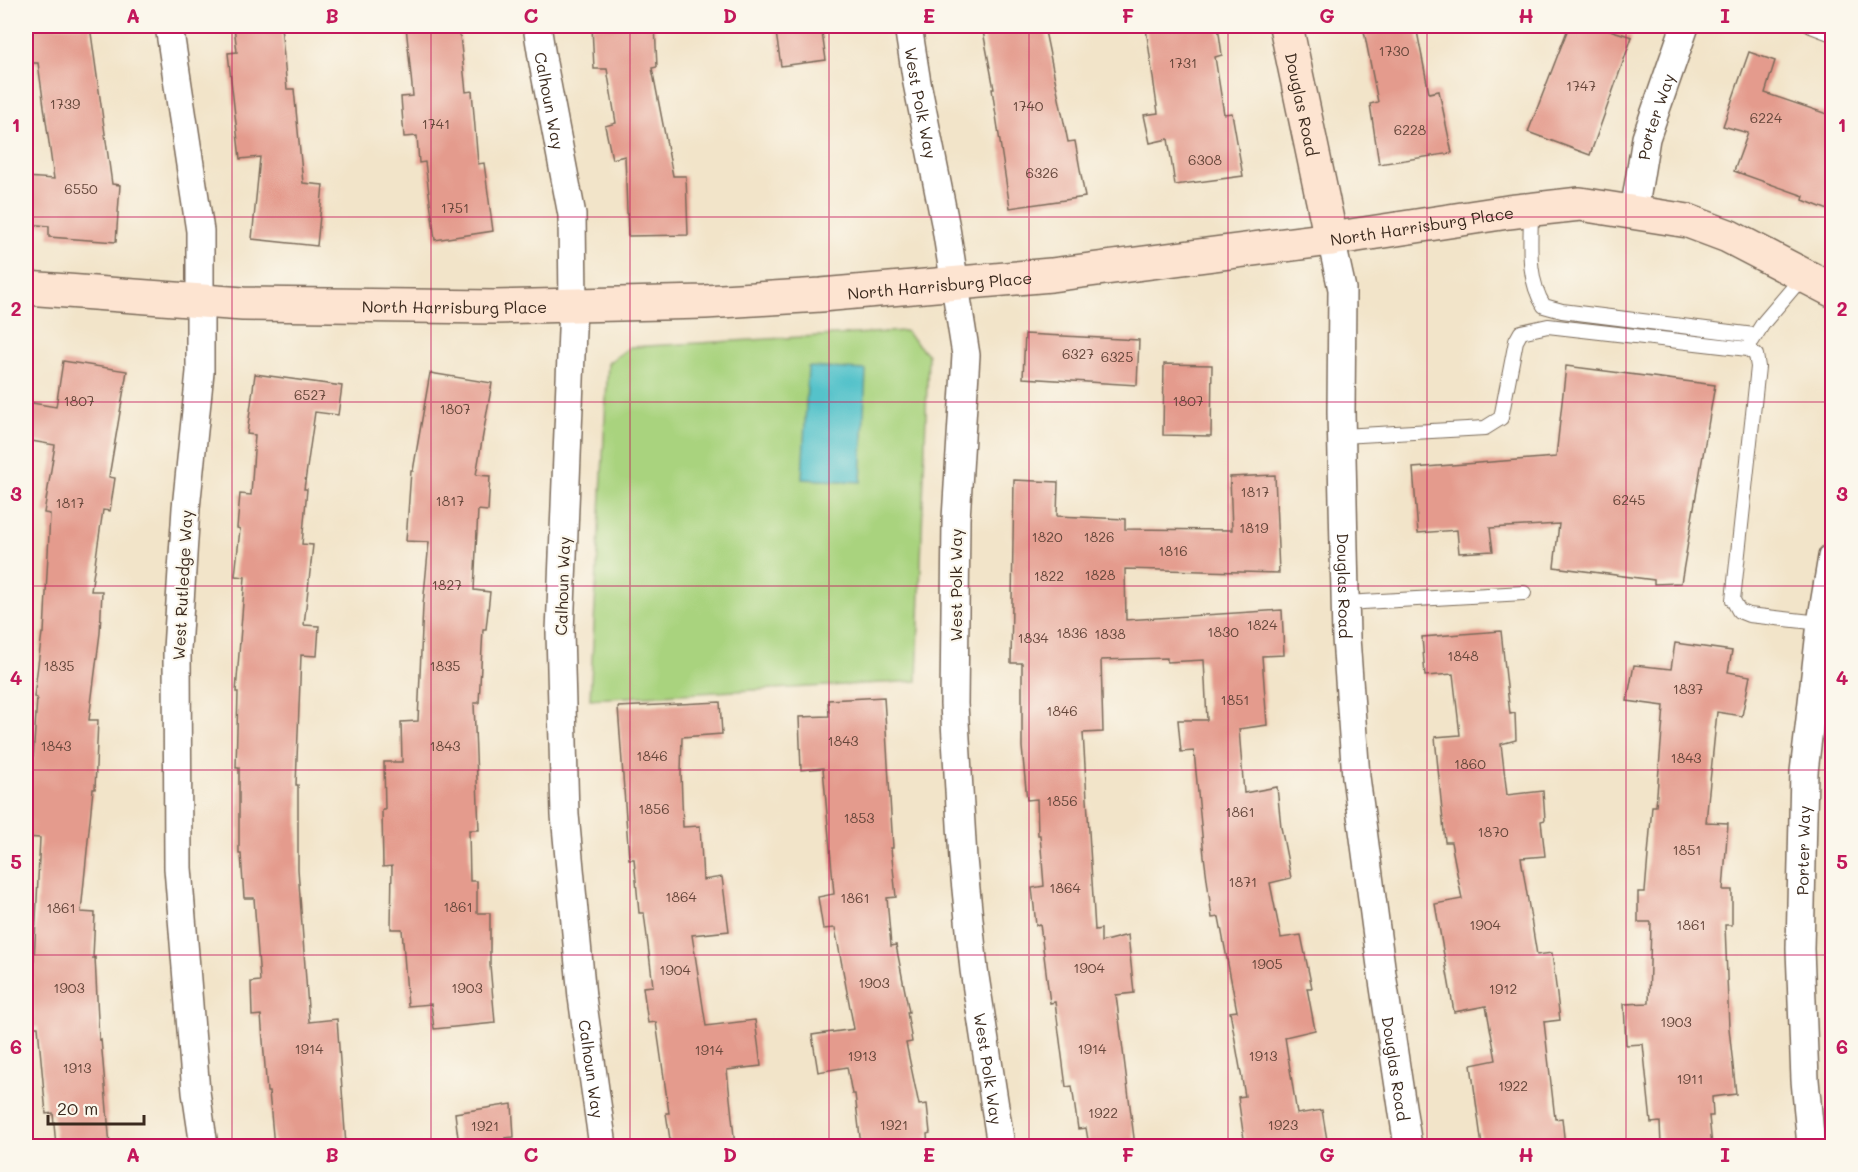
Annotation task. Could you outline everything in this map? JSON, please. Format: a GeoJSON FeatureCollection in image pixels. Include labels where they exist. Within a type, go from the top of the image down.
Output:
{"type":"FeatureCollection","features":[{"type":"Feature","properties":{"kind":"street","name":"West Rutledge Way"},"geometry":{"type":"LineString","coordinates":[[169,26],[200,231],[200,372],[186,508],[177,660],[178,868],[196,1092],[204,1146]]}},
{"type":"Feature","properties":{"kind":"street","name":"Calhoun Way"},"geometry":{"type":"LineString","coordinates":[[537,26],[572,215],[573,305],[560,632],[565,815],[582,998],[603,1146]]}},
{"type":"Feature","properties":{"kind":"street","name":"West Polk Way"},"geometry":{"type":"LineString","coordinates":[[908,26],[956,283],[966,355],[956,519],[955,716],[963,860],[974,970],[1001,1146]]}},
{"type":"Feature","properties":{"kind":"street","name":"Douglas Road"},"geometry":{"type":"LineString","coordinates":[[1286,26],[1342,289],[1345,603],[1356,777],[1408,1146]]}},
{"type":"Feature","properties":{"kind":"street","name":"Porter Way"},"geometry":{"type":"LineString","coordinates":[[1634,212],[1646,138],[1685,26]]}},
{"type":"Feature","properties":{"kind":"street","name":"North Harrisburg Place"},"geometry":{"type":"LineString","coordinates":[[26,288],[201,302],[494,307],[705,302],[821,295],[1051,275],[1580,204],[1688,221],[1728,236],[1833,290]]}},
{"type":"Feature","properties":{"kind":"street","name":"Porter Way"},"geometry":{"type":"LineString","coordinates":[[1811,1146],[1805,1080],[1800,950],[1804,772],[1821,623],[1833,557]]}},
{"type":"Feature","properties":{"kind":"lane"},"geometry":{"type":"LineString","coordinates":[[1811,26],[1833,34]]}},
{"type":"Feature","properties":{"kind":"lane"},"geometry":{"type":"LineString","coordinates":[[1531,210],[1531,272],[1537,295],[1544,306],[1562,311],[1754,335]]}},
{"type":"Feature","properties":{"kind":"lane"},"geometry":{"type":"LineString","coordinates":[[1748,349],[1754,335],[1804,275]]}},
{"type":"Feature","properties":{"kind":"lane"},"geometry":{"type":"LineString","coordinates":[[1342,436],[1485,428],[1501,418],[1516,341],[1521,332],[1548,326],[1748,349],[1756,355],[1758,367],[1733,600],[1739,611],[1749,615],[1821,623]]}},
{"type":"Feature","properties":{"kind":"lane"},"geometry":{"type":"LineString","coordinates":[[1345,603],[1524,593]]}},
{"type":"Feature","properties":{"kind":"green space"},"geometry":{"type":"Polygon","coordinates":[[[905,331],[928,355],[917,681],[590,699],[608,363],[630,347],[905,331]]]}},
{"type":"Feature","properties":{"kind":"water"},"geometry":{"type":"Polygon","coordinates":[[[808,367],[866,370],[861,482],[802,479],[808,367]]]}},
{"type":"Feature","properties":{"kind":"building"},"geometry":{"type":"Polygon","coordinates":[[[26,26],[90,26],[112,184],[120,185],[116,242],[49,237],[49,226],[26,224],[26,177],[54,179],[38,63],[26,63],[26,26]]]}},
{"type":"Feature","properties":{"kind":"building"},"geometry":{"type":"Polygon","coordinates":[[[234,26],[281,26],[287,89],[294,89],[303,183],[323,185],[317,246],[252,239],[260,157],[240,159],[228,53],[237,52],[234,26]]]}},
{"type":"Feature","properties":{"kind":"building"},"geometry":{"type":"Polygon","coordinates":[[[406,26],[459,26],[466,92],[472,91],[478,164],[484,163],[493,231],[435,240],[425,162],[419,163],[417,136],[404,137],[401,97],[413,96],[406,26]]]}},
{"type":"Feature","properties":{"kind":"building"},"geometry":{"type":"Polygon","coordinates":[[[592,26],[655,26],[657,67],[652,68],[673,176],[686,176],[688,235],[628,236],[625,156],[612,159],[605,126],[616,123],[607,69],[594,69],[592,26]]]}},
{"type":"Feature","properties":{"kind":"building"},"geometry":{"type":"Polygon","coordinates":[[[775,26],[821,26],[826,60],[781,66],[775,26]]]}},
{"type":"Feature","properties":{"kind":"building"},"geometry":{"type":"Polygon","coordinates":[[[982,26],[1044,26],[1068,142],[1075,141],[1085,197],[1010,208],[992,89],[994,89],[982,26]]]}},
{"type":"Feature","properties":{"kind":"building"},"geometry":{"type":"Polygon","coordinates":[[[1218,26],[1222,55],[1215,57],[1224,114],[1232,113],[1243,176],[1175,185],[1168,139],[1150,143],[1144,115],[1158,113],[1146,28],[1218,26]]]}},
{"type":"Feature","properties":{"kind":"building"},"geometry":{"type":"Polygon","coordinates":[[[1363,26],[1416,26],[1429,93],[1439,91],[1452,153],[1379,164],[1370,104],[1378,102],[1363,26]]]}},
{"type":"Feature","properties":{"kind":"building"},"geometry":{"type":"Polygon","coordinates":[[[1569,26],[1597,26],[1632,37],[1590,155],[1528,132],[1569,26]]]}},
{"type":"Feature","properties":{"kind":"building"},"geometry":{"type":"Polygon","coordinates":[[[1749,52],[1775,61],[1765,93],[1833,116],[1833,212],[1803,200],[1804,196],[1734,171],[1748,133],[1723,126],[1749,52]]]}},
{"type":"Feature","properties":{"kind":"building"},"geometry":{"type":"Polygon","coordinates":[[[1025,334],[1139,340],[1137,385],[1023,378],[1025,334]]]}},
{"type":"Feature","properties":{"kind":"building"},"geometry":{"type":"Polygon","coordinates":[[[63,361],[127,371],[109,477],[115,478],[110,511],[103,510],[91,591],[102,591],[100,633],[89,720],[98,720],[95,789],[93,789],[81,912],[95,913],[93,958],[95,957],[99,1040],[101,1039],[110,1146],[56,1146],[53,1113],[46,1114],[38,1027],[34,1027],[31,960],[34,960],[40,838],[26,837],[30,786],[26,786],[26,759],[33,759],[37,698],[34,697],[42,633],[44,633],[50,514],[44,513],[55,445],[26,440],[26,402],[56,407],[63,361]]]}},
{"type":"Feature","properties":{"kind":"building"},"geometry":{"type":"Polygon","coordinates":[[[1164,364],[1212,365],[1211,436],[1163,435],[1164,364]]]}},
{"type":"Feature","properties":{"kind":"building"},"geometry":{"type":"Polygon","coordinates":[[[1566,366],[1715,385],[1681,583],[1654,584],[1654,580],[1554,567],[1559,524],[1490,528],[1493,551],[1459,553],[1457,530],[1418,533],[1413,468],[1556,457],[1566,366]]]}},
{"type":"Feature","properties":{"kind":"building"},"geometry":{"type":"Polygon","coordinates":[[[430,373],[492,383],[476,475],[490,476],[488,511],[478,510],[474,590],[490,592],[486,629],[483,629],[479,703],[474,703],[479,830],[469,830],[470,881],[477,881],[477,913],[490,913],[490,965],[495,1023],[434,1029],[431,1004],[408,1006],[402,929],[391,929],[392,866],[383,867],[382,810],[385,810],[384,762],[402,762],[401,722],[418,721],[423,605],[429,542],[406,541],[411,471],[413,471],[430,373]]]}},
{"type":"Feature","properties":{"kind":"building"},"geometry":{"type":"Polygon","coordinates":[[[255,374],[342,386],[338,415],[315,412],[304,489],[307,489],[302,544],[313,545],[304,625],[319,626],[317,656],[301,655],[296,785],[298,785],[298,869],[309,1022],[337,1019],[346,1146],[274,1146],[261,1015],[252,1016],[251,982],[260,981],[254,898],[244,898],[241,854],[239,854],[239,768],[236,768],[238,692],[236,692],[245,577],[235,576],[240,529],[237,528],[240,494],[251,495],[255,435],[247,434],[255,374]]]}},
{"type":"Feature","properties":{"kind":"building"},"geometry":{"type":"Polygon","coordinates":[[[1275,475],[1279,573],[1125,569],[1126,620],[1282,610],[1284,655],[1262,656],[1267,725],[1239,729],[1244,793],[1277,787],[1281,827],[1291,878],[1270,883],[1281,938],[1301,935],[1312,988],[1307,988],[1315,1030],[1285,1037],[1297,1114],[1322,1110],[1328,1146],[1245,1146],[1238,1097],[1245,1096],[1230,1012],[1237,1011],[1219,917],[1212,918],[1194,751],[1181,752],[1178,720],[1207,720],[1204,660],[1167,662],[1167,658],[1101,660],[1103,732],[1083,733],[1095,930],[1101,929],[1101,942],[1128,935],[1134,993],[1116,995],[1135,1146],[1089,1146],[1086,1128],[1078,1129],[1072,1086],[1066,1087],[1055,1002],[1050,1003],[1040,924],[1036,925],[1032,888],[1044,886],[1040,835],[1038,835],[1037,799],[1027,800],[1022,747],[1022,663],[1011,663],[1014,480],[1058,482],[1057,516],[1125,519],[1125,529],[1232,530],[1230,477],[1275,475]]]}},
{"type":"Feature","properties":{"kind":"building"},"geometry":{"type":"Polygon","coordinates":[[[1501,631],[1510,714],[1515,713],[1516,740],[1501,744],[1507,795],[1543,791],[1545,820],[1541,821],[1545,856],[1521,858],[1537,955],[1552,953],[1560,1020],[1544,1022],[1555,1119],[1562,1118],[1565,1146],[1482,1146],[1471,1065],[1496,1060],[1486,1006],[1454,1012],[1435,904],[1462,899],[1451,842],[1445,842],[1435,737],[1460,735],[1453,674],[1425,676],[1422,637],[1501,631]]]}},
{"type":"Feature","properties":{"kind":"building"},"geometry":{"type":"Polygon","coordinates":[[[1675,643],[1732,651],[1728,672],[1750,676],[1742,716],[1717,712],[1706,822],[1728,823],[1723,890],[1732,890],[1732,925],[1725,925],[1729,1028],[1736,1094],[1712,1097],[1713,1116],[1709,1116],[1712,1146],[1661,1146],[1660,1122],[1651,1123],[1643,1044],[1626,1045],[1624,1004],[1649,1003],[1651,922],[1638,922],[1638,892],[1645,892],[1652,806],[1656,806],[1664,706],[1627,701],[1634,665],[1671,669],[1675,643]]]}},
{"type":"Feature","properties":{"kind":"building"},"geometry":{"type":"Polygon","coordinates":[[[884,697],[893,848],[891,848],[896,897],[887,898],[891,946],[896,945],[909,1012],[907,1012],[912,1042],[906,1043],[919,1105],[927,1104],[930,1133],[927,1134],[928,1146],[861,1146],[855,1094],[852,1094],[847,1067],[818,1072],[812,1035],[854,1029],[835,928],[823,929],[818,897],[834,894],[823,768],[801,770],[799,717],[829,716],[828,700],[884,697]]]}},
{"type":"Feature","properties":{"kind":"building"},"geometry":{"type":"Polygon","coordinates":[[[720,702],[722,734],[682,737],[683,827],[700,826],[703,880],[722,877],[729,931],[692,935],[706,1026],[755,1020],[761,1066],[727,1070],[735,1146],[671,1146],[666,1113],[669,1113],[656,1022],[648,1023],[643,987],[653,986],[644,913],[639,913],[634,859],[629,859],[618,707],[720,702]]]}},
{"type":"Feature","properties":{"kind":"building"},"geometry":{"type":"Polygon","coordinates":[[[512,1104],[514,1137],[505,1138],[507,1146],[459,1146],[455,1113],[512,1104]]]}}]}
